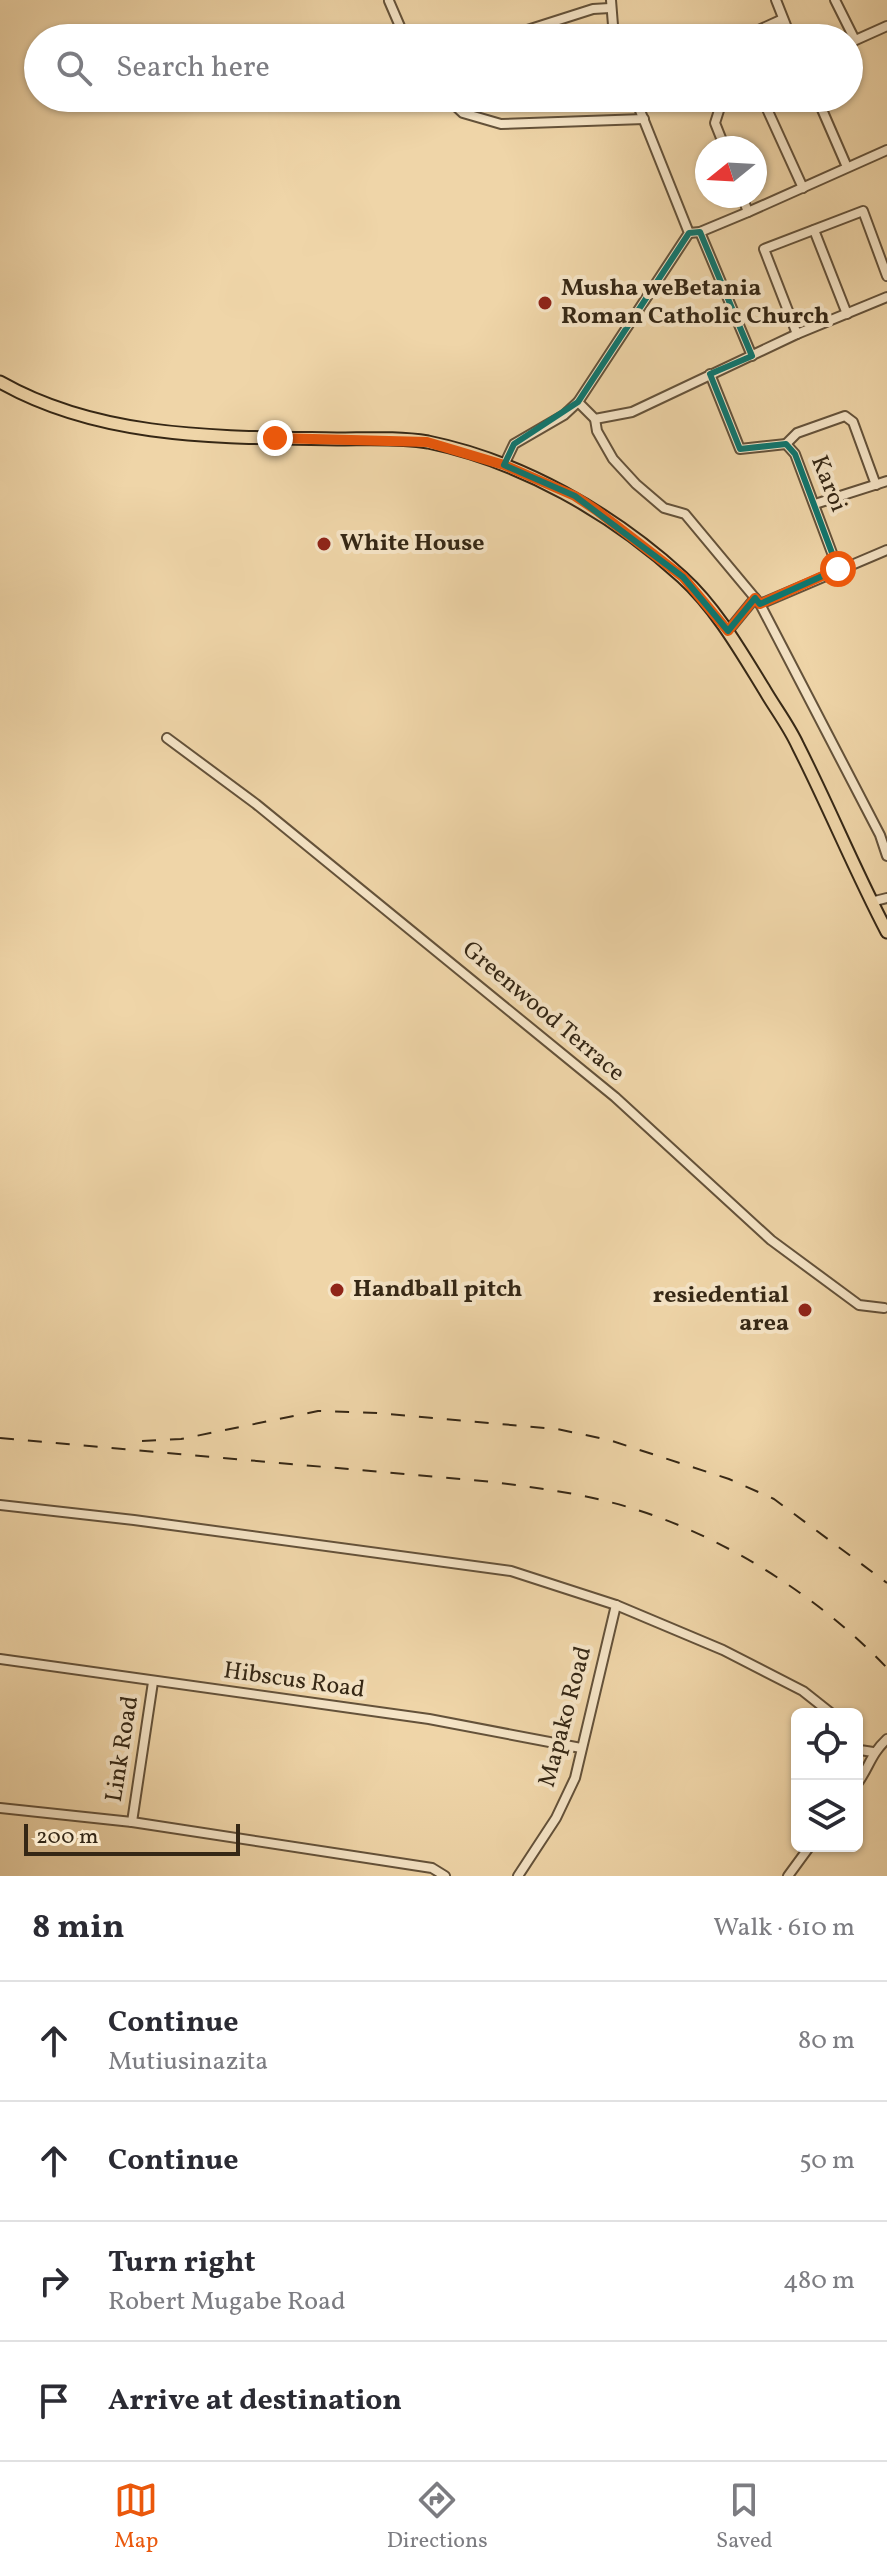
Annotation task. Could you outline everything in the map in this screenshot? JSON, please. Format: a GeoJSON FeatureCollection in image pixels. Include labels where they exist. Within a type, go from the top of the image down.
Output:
{"type":"FeatureCollection","features":[{"type":"Feature","properties":{"kind":"main road"},"geometry":{"type":"LineString","coordinates":[[0,382],[15,391],[120,426],[235,437],[427,442],[504,465],[575,496],[683,577],[728,631],[798,744],[887,932]]}},
{"type":"Feature","properties":{"kind":"street"},"geometry":{"type":"LineString","coordinates":[[776,0],[785,24]]}},
{"type":"Feature","properties":{"kind":"street"},"geometry":{"type":"LineString","coordinates":[[835,0],[845,24]]}},
{"type":"Feature","properties":{"kind":"street"},"geometry":{"type":"LineString","coordinates":[[389,1],[399,24]]}},
{"type":"Feature","properties":{"kind":"street"},"geometry":{"type":"LineString","coordinates":[[546,24],[611,4],[613,24]]}},
{"type":"Feature","properties":{"kind":"street"},"geometry":{"type":"LineString","coordinates":[[772,24],[783,19]]}},
{"type":"Feature","properties":{"kind":"street"},"geometry":{"type":"LineString","coordinates":[[863,37],[887,26]]}},
{"type":"Feature","properties":{"kind":"street"},"geometry":{"type":"LineString","coordinates":[[462,112],[501,124],[644,119]]}},
{"type":"Feature","properties":{"kind":"street"},"geometry":{"type":"LineString","coordinates":[[641,112],[689,233]]}},
{"type":"Feature","properties":{"kind":"street"},"geometry":{"type":"LineString","coordinates":[[718,112],[715,123],[720,136]]}},
{"type":"Feature","properties":{"kind":"street"},"geometry":{"type":"LineString","coordinates":[[768,112],[803,188]]}},
{"type":"Feature","properties":{"kind":"street"},"geometry":{"type":"LineString","coordinates":[[823,112],[847,167]]}},
{"type":"Feature","properties":{"kind":"street"},"geometry":{"type":"LineString","coordinates":[[689,233],[700,232],[748,212],[887,150]]}},
{"type":"Feature","properties":{"kind":"street"},"geometry":{"type":"LineString","coordinates":[[746,208],[748,212]]}},
{"type":"Feature","properties":{"kind":"street"},"geometry":{"type":"LineString","coordinates":[[797,334],[764,249],[863,211],[887,276]]}},
{"type":"Feature","properties":{"kind":"street"},"geometry":{"type":"LineString","coordinates":[[814,230],[847,314]]}},
{"type":"Feature","properties":{"kind":"street"},"geometry":{"type":"LineString","coordinates":[[700,232],[752,356]]}},
{"type":"Feature","properties":{"kind":"street"},"geometry":{"type":"LineString","coordinates":[[504,465],[514,444],[564,415],[578,402],[689,233]]}},
{"type":"Feature","properties":{"kind":"street"},"geometry":{"type":"LineString","coordinates":[[595,419],[632,412],[797,334],[887,297]]}},
{"type":"Feature","properties":{"kind":"street","name":"Karoi"},"geometry":{"type":"LineString","coordinates":[[710,374],[740,449],[786,444],[795,454],[838,569]]}},
{"type":"Feature","properties":{"kind":"street"},"geometry":{"type":"LineString","coordinates":[[578,402],[595,419],[597,431],[613,459],[664,508],[685,514],[757,601],[884,834],[887,856]]}},
{"type":"Feature","properties":{"kind":"street"},"geometry":{"type":"LineString","coordinates":[[786,444],[797,433],[845,416],[853,422],[876,485]]}},
{"type":"Feature","properties":{"kind":"street"},"geometry":{"type":"LineString","coordinates":[[815,504],[887,481]]}},
{"type":"Feature","properties":{"kind":"street"},"geometry":{"type":"LineString","coordinates":[[728,631],[757,601],[887,550]]}},
{"type":"Feature","properties":{"kind":"street","name":"Greenwood Terrace"},"geometry":{"type":"LineString","coordinates":[[167,738],[256,804],[615,1097],[771,1240],[859,1305],[886,1309]]}},
{"type":"Feature","properties":{"kind":"street"},"geometry":{"type":"LineString","coordinates":[[871,902],[887,898]]}},
{"type":"Feature","properties":{"kind":"street"},"geometry":{"type":"LineString","coordinates":[[0,1505],[148,1521],[511,1571],[616,1605],[723,1650],[803,1691],[824,1708]]}},
{"type":"Feature","properties":{"kind":"street","name":"Mapako Road"},"geometry":{"type":"LineString","coordinates":[[518,1876],[556,1818],[575,1778],[616,1605]]}},
{"type":"Feature","properties":{"kind":"street","name":"Hibscus Road"},"geometry":{"type":"LineString","coordinates":[[0,1659],[429,1719],[581,1748]]}},
{"type":"Feature","properties":{"kind":"street","name":"Link Road"},"geometry":{"type":"LineString","coordinates":[[132,1822],[153,1682]]}},
{"type":"Feature","properties":{"kind":"street"},"geometry":{"type":"LineString","coordinates":[[860,1780],[867,1771],[873,1752],[887,1739]]}},
{"type":"Feature","properties":{"kind":"street"},"geometry":{"type":"LineString","coordinates":[[863,1750],[873,1752]]}},
{"type":"Feature","properties":{"kind":"street"},"geometry":{"type":"LineString","coordinates":[[0,1808],[132,1822],[432,1868],[445,1876]]}},
{"type":"Feature","properties":{"kind":"street"},"geometry":{"type":"LineString","coordinates":[[788,1876],[806,1852]]}},
{"type":"Feature","properties":{"kind":"highlighted area"},"geometry":{"type":"Polygon","coordinates":[[[700,232],[752,356],[710,374],[740,449],[786,444],[795,454],[838,569],[760,604],[755,598],[728,631],[683,577],[575,496],[504,465],[514,444],[578,402],[689,233],[700,232]]]}},
{"type":"Feature","properties":{"kind":"railway"},"geometry":{"type":"LineString","coordinates":[[142,1441],[181,1439],[318,1411],[377,1413],[557,1429],[609,1440],[729,1479],[774,1499],[887,1583]]}},
{"type":"Feature","properties":{"kind":"railway"},"geometry":{"type":"LineString","coordinates":[[0,1438],[493,1482],[614,1503],[701,1535],[769,1572],[832,1617],[887,1668]]}},
{"type":"Feature","properties":{"kind":"place","name":"Musha weBetania Roman Catholic Church"},"geometry":{"type":"Point","coordinates":[545,303]}},
{"type":"Feature","properties":{"kind":"place","name":"White House"},"geometry":{"type":"Point","coordinates":[324,544]}},
{"type":"Feature","properties":{"kind":"place","name":"Handball pitch"},"geometry":{"type":"Point","coordinates":[337,1290]}},
{"type":"Feature","properties":{"kind":"place","name":"resiedential area"},"geometry":{"type":"Point","coordinates":[805,1310]}},
{"type":"Feature","properties":{"kind":"route"},"geometry":{"type":"LineString","coordinates":[[275,438],[427,442],[504,465],[575,496],[596,510],[683,577],[728,631],[755,598],[760,604],[838,569]]}}]}
